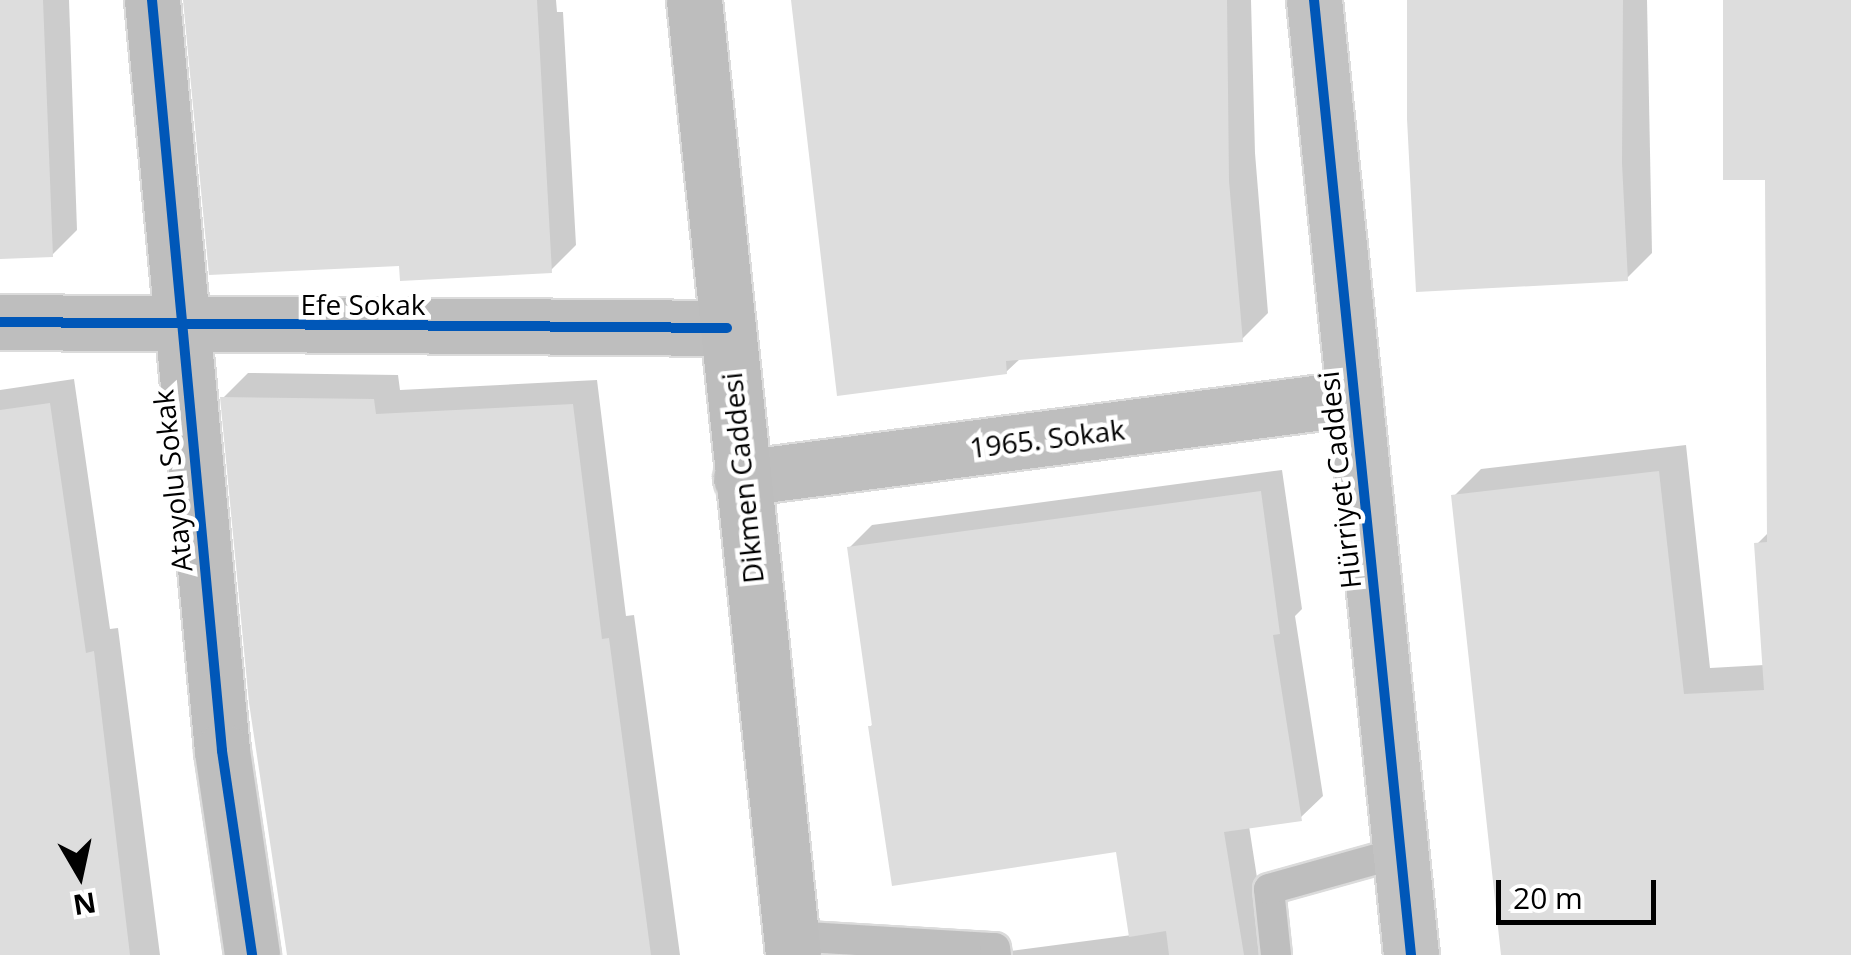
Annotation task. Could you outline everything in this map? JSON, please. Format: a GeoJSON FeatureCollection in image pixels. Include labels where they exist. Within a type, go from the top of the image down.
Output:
{"type":"FeatureCollection","features":[{"type":"Feature","properties":{"kind":"main road","name":"Dikmen Caddesi"},"geometry":{"type":"LineString","coordinates":[[694,0],[792,945]]}},
{"type":"Feature","properties":{"kind":"street","name":"Atayolu Sokak"},"geometry":{"type":"LineString","coordinates":[[152,0],[179,326],[222,751],[252,955]]}},
{"type":"Feature","properties":{"kind":"street","name":"Hürriyet Caddesi"},"geometry":{"type":"LineString","coordinates":[[1314,0],[1411,955]]}},
{"type":"Feature","properties":{"kind":"street","name":"Efe Sokak"},"geometry":{"type":"LineString","coordinates":[[0,322],[727,328]]}},
{"type":"Feature","properties":{"kind":"street","name":"1965. Sokak"},"geometry":{"type":"LineString","coordinates":[[741,478],[1353,398]]}},
{"type":"Feature","properties":{"kind":"lane"},"geometry":{"type":"LineString","coordinates":[[1276,955],[1269,889],[1398,853]]}},
{"type":"Feature","properties":{"kind":"lane"},"geometry":{"type":"LineString","coordinates":[[792,945],[995,948],[996,955]]}},
{"type":"Feature","properties":{"kind":"building"},"geometry":{"type":"Polygon","coordinates":[[[0,0],[43,0],[53,257],[0,259],[0,0]]]}},
{"type":"Feature","properties":{"kind":"building"},"geometry":{"type":"Polygon","coordinates":[[[183,0],[537,0],[552,273],[400,281],[399,266],[209,275],[183,0]]]}},
{"type":"Feature","properties":{"kind":"building"},"geometry":{"type":"Polygon","coordinates":[[[791,0],[1227,0],[1229,181],[1243,342],[1006,361],[1007,374],[837,396],[791,0]]]}},
{"type":"Feature","properties":{"kind":"building"},"geometry":{"type":"Polygon","coordinates":[[[1407,0],[1623,0],[1622,163],[1628,281],[1416,292],[1407,119],[1407,0]]]}},
{"type":"Feature","properties":{"kind":"building"},"geometry":{"type":"Polygon","coordinates":[[[1723,0],[1851,0],[1851,955],[1501,955],[1451,495],[1659,471],[1684,694],[1764,690],[1754,543],[1767,542],[1765,180],[1723,180],[1723,0]]]}},
{"type":"Feature","properties":{"kind":"building"},"geometry":{"type":"Polygon","coordinates":[[[220,397],[374,399],[376,414],[573,404],[602,639],[609,638],[651,955],[287,955],[249,703],[220,397]]]}},
{"type":"Feature","properties":{"kind":"building"},"geometry":{"type":"Polygon","coordinates":[[[50,403],[86,653],[94,651],[130,955],[0,955],[0,410],[50,403]]]}},
{"type":"Feature","properties":{"kind":"building"},"geometry":{"type":"Polygon","coordinates":[[[1261,491],[1280,634],[1273,635],[1302,821],[1224,832],[1244,955],[1169,955],[1166,931],[1129,937],[1116,852],[892,886],[847,547],[1261,491]]]}},
{"type":"Feature","properties":{"kind":"cycle path"},"geometry":{"type":"LineString","coordinates":[[152,0],[222,751],[252,955]]}},
{"type":"Feature","properties":{"kind":"cycle path"},"geometry":{"type":"LineString","coordinates":[[1314,0],[1411,955]]}},
{"type":"Feature","properties":{"kind":"cycle path"},"geometry":{"type":"LineString","coordinates":[[0,322],[727,328]]}}]}
